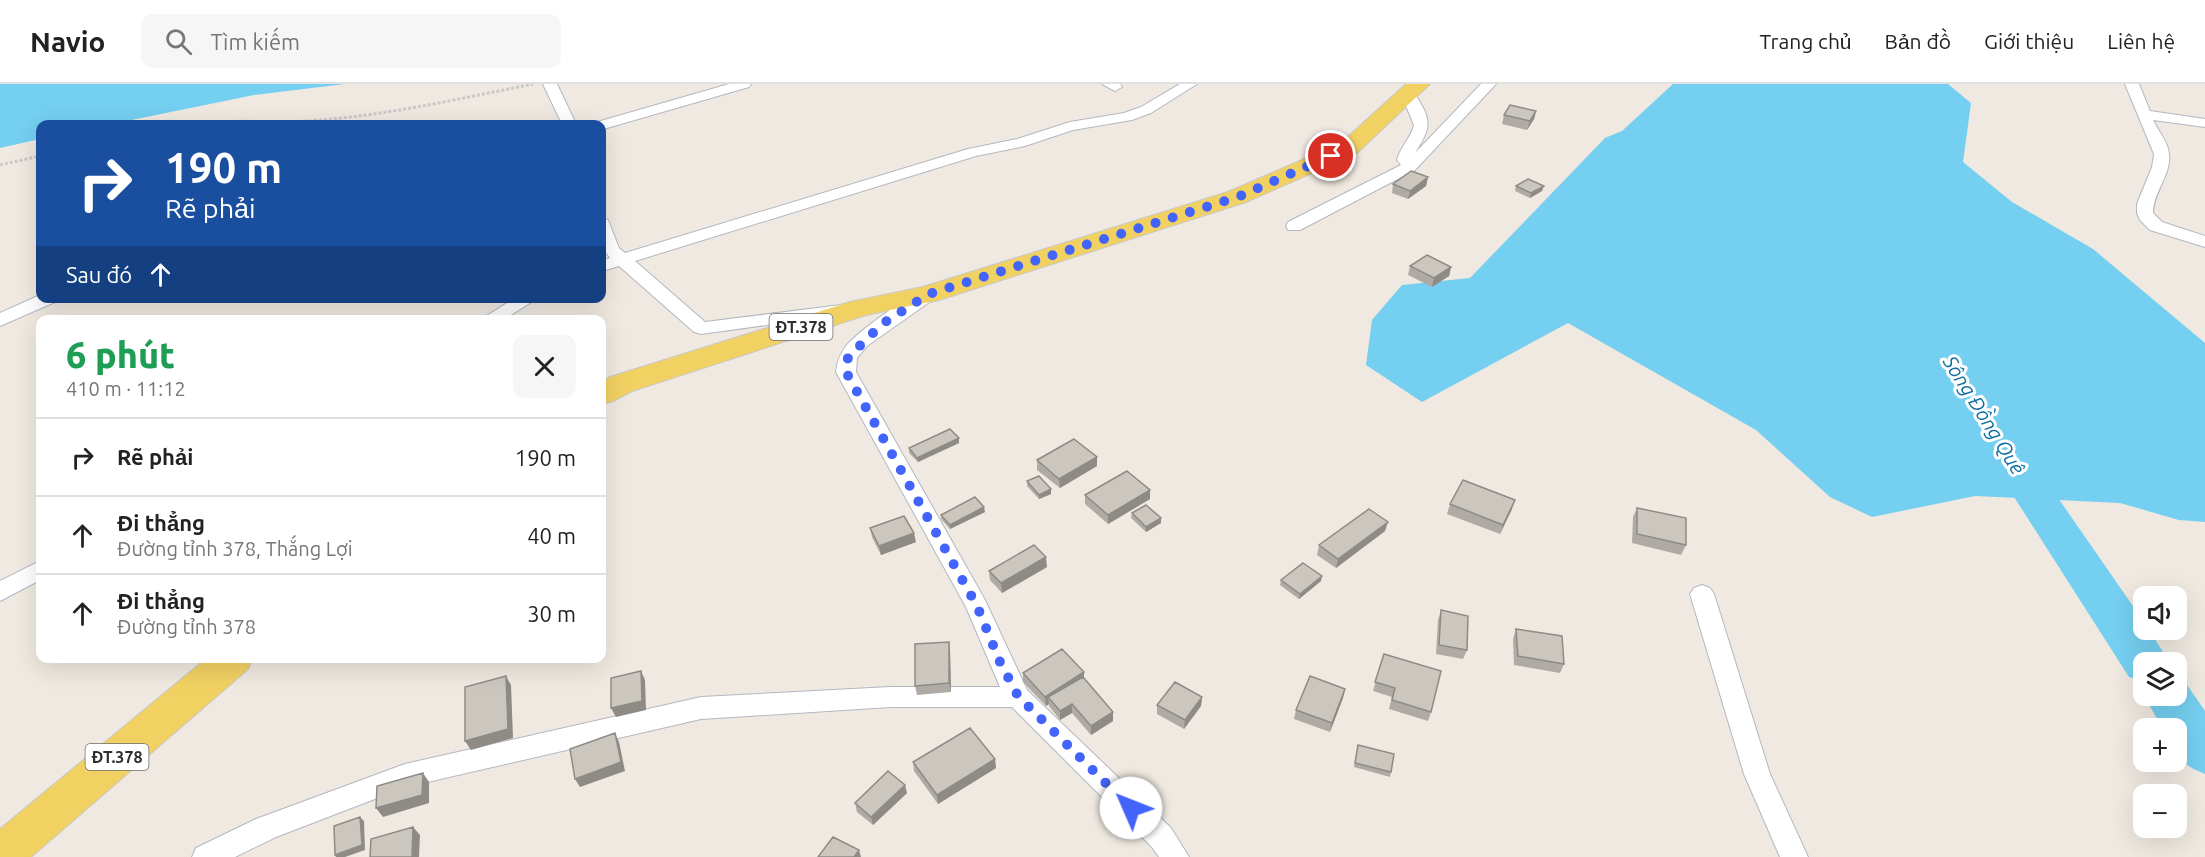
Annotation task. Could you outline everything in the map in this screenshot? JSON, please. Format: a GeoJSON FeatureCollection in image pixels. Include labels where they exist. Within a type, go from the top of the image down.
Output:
{"type":"FeatureCollection","features":[{"type":"Feature","properties":{"kind":"main road","name":"ĐT.378"},"geometry":{"type":"LineString","coordinates":[[606,392],[621,384],[860,308],[929,294],[1238,197],[1349,148],[1414,89]]}},
{"type":"Feature","properties":{"kind":"main road","name":"ĐT.378"},"geometry":{"type":"LineString","coordinates":[[0,856],[228,663]]}},
{"type":"Feature","properties":{"kind":"street"},"geometry":{"type":"LineString","coordinates":[[550,84],[568,120]]}},
{"type":"Feature","properties":{"kind":"street"},"geometry":{"type":"LineString","coordinates":[[606,124],[744,84]]}},
{"type":"Feature","properties":{"kind":"street"},"geometry":{"type":"LineString","coordinates":[[606,265],[973,152],[1020,143],[1070,126],[1127,117],[1146,110],[1190,84]]}},
{"type":"Feature","properties":{"kind":"street"},"geometry":{"type":"LineString","coordinates":[[1294,226],[1410,166],[1489,84]]}},
{"type":"Feature","properties":{"kind":"street"},"geometry":{"type":"LineString","coordinates":[[2132,84],[2160,146],[2162,159],[2145,203],[2145,218],[2156,226],[2205,242]]}},
{"type":"Feature","properties":{"kind":"street"},"geometry":{"type":"LineString","coordinates":[[1410,166],[1405,160],[1406,155],[1422,130],[1414,89]]}},
{"type":"Feature","properties":{"kind":"street"},"geometry":{"type":"LineString","coordinates":[[2144,114],[2205,123]]}},
{"type":"Feature","properties":{"kind":"street"},"geometry":{"type":"LineString","coordinates":[[606,236],[611,250],[701,328],[860,308]]}},
{"type":"Feature","properties":{"kind":"street"},"geometry":{"type":"LineString","coordinates":[[929,294],[882,324],[848,357],[846,372],[977,606],[1000,662],[1018,696],[1161,837],[1175,857]]}},
{"type":"Feature","properties":{"kind":"street"},"geometry":{"type":"LineString","coordinates":[[0,320],[38,303]]}},
{"type":"Feature","properties":{"kind":"street"},"geometry":{"type":"LineString","coordinates":[[498,315],[520,303]]}},
{"type":"Feature","properties":{"kind":"street"},"geometry":{"type":"LineString","coordinates":[[0,592],[36,572]]}},
{"type":"Feature","properties":{"kind":"street"},"geometry":{"type":"LineString","coordinates":[[1702,594],[1757,774],[1794,857]]}},
{"type":"Feature","properties":{"kind":"street"},"geometry":{"type":"LineString","coordinates":[[206,857],[266,828],[405,776],[701,708],[833,699],[1018,696]]}},
{"type":"Feature","properties":{"kind":"path"},"geometry":{"type":"LineString","coordinates":[[316,120],[392,112],[498,89],[533,84]]}},
{"type":"Feature","properties":{"kind":"path"},"geometry":{"type":"LineString","coordinates":[[0,165],[36,157]]}},
{"type":"Feature","properties":{"kind":"water"},"geometry":{"type":"Polygon","coordinates":[[[0,84],[345,84],[254,95],[132,120],[36,120],[36,140],[0,148],[0,84]]]}},
{"type":"Feature","properties":{"kind":"water"},"geometry":{"type":"Polygon","coordinates":[[[1673,84],[1948,84],[1971,103],[1963,162],[2012,202],[2093,249],[2205,343],[2205,522],[2179,520],[2120,503],[1975,496],[1872,517],[1830,497],[1756,430],[1568,323],[1422,402],[1366,365],[1372,320],[1402,285],[1470,278],[1605,138],[1622,131],[1673,84]]]}},
{"type":"Feature","properties":{"kind":"building"},"geometry":{"type":"Polygon","coordinates":[[[1510,105],[1536,111],[1530,121],[1504,115],[1510,105]]]}},
{"type":"Feature","properties":{"kind":"building"},"geometry":{"type":"Polygon","coordinates":[[[1411,171],[1428,177],[1410,191],[1393,184],[1411,171]]]}},
{"type":"Feature","properties":{"kind":"building"},"geometry":{"type":"Polygon","coordinates":[[[1528,179],[1544,186],[1531,193],[1516,186],[1528,179]]]}},
{"type":"Feature","properties":{"kind":"building"},"geometry":{"type":"Polygon","coordinates":[[[1427,255],[1451,267],[1434,278],[1410,266],[1427,255]]]}},
{"type":"Feature","properties":{"kind":"building"},"geometry":{"type":"Polygon","coordinates":[[[950,429],[959,438],[917,458],[909,448],[950,429]]]}},
{"type":"Feature","properties":{"kind":"building"},"geometry":{"type":"Polygon","coordinates":[[[1074,439],[1097,457],[1059,479],[1037,460],[1074,439]]]}},
{"type":"Feature","properties":{"kind":"building"},"geometry":{"type":"Polygon","coordinates":[[[1127,471],[1150,490],[1108,515],[1085,495],[1127,471]]]}},
{"type":"Feature","properties":{"kind":"building"},"geometry":{"type":"Polygon","coordinates":[[[1039,476],[1051,489],[1039,495],[1027,481],[1039,476]]]}},
{"type":"Feature","properties":{"kind":"building"},"geometry":{"type":"Polygon","coordinates":[[[1463,480],[1515,500],[1503,525],[1450,504],[1463,480]]]}},
{"type":"Feature","properties":{"kind":"building"},"geometry":{"type":"Polygon","coordinates":[[[975,497],[984,507],[950,525],[941,515],[975,497]]]}},
{"type":"Feature","properties":{"kind":"building"},"geometry":{"type":"Polygon","coordinates":[[[1146,505],[1161,518],[1146,527],[1132,513],[1146,505]]]}},
{"type":"Feature","properties":{"kind":"building"},"geometry":{"type":"Polygon","coordinates":[[[1637,508],[1686,518],[1686,545],[1637,534],[1637,508]]]}},
{"type":"Feature","properties":{"kind":"building"},"geometry":{"type":"Polygon","coordinates":[[[1369,509],[1388,522],[1338,559],[1319,545],[1369,509]]]}},
{"type":"Feature","properties":{"kind":"building"},"geometry":{"type":"Polygon","coordinates":[[[904,516],[914,533],[879,546],[870,528],[904,516]]]}},
{"type":"Feature","properties":{"kind":"building"},"geometry":{"type":"Polygon","coordinates":[[[1034,545],[1046,557],[1001,583],[989,571],[1034,545]]]}},
{"type":"Feature","properties":{"kind":"building"},"geometry":{"type":"Polygon","coordinates":[[[1303,563],[1322,576],[1300,594],[1281,580],[1303,563]]]}},
{"type":"Feature","properties":{"kind":"building"},"geometry":{"type":"Polygon","coordinates":[[[1441,610],[1468,616],[1467,650],[1439,645],[1441,610]]]}},
{"type":"Feature","properties":{"kind":"building"},"geometry":{"type":"Polygon","coordinates":[[[1516,629],[1562,636],[1564,664],[1518,656],[1516,629]]]}},
{"type":"Feature","properties":{"kind":"building"},"geometry":{"type":"Polygon","coordinates":[[[949,642],[949,683],[915,686],[915,644],[949,642]]]}},
{"type":"Feature","properties":{"kind":"building"},"geometry":{"type":"Polygon","coordinates":[[[1062,649],[1084,672],[1045,697],[1023,673],[1062,649]]]}},
{"type":"Feature","properties":{"kind":"building"},"geometry":{"type":"Polygon","coordinates":[[[1384,654],[1441,671],[1431,712],[1392,700],[1395,688],[1375,682],[1384,654]]]}},
{"type":"Feature","properties":{"kind":"building"},"geometry":{"type":"Polygon","coordinates":[[[641,671],[642,701],[611,708],[611,678],[641,671]]]}},
{"type":"Feature","properties":{"kind":"building"},"geometry":{"type":"Polygon","coordinates":[[[506,676],[508,729],[465,741],[465,687],[506,676]]]}},
{"type":"Feature","properties":{"kind":"building"},"geometry":{"type":"Polygon","coordinates":[[[1310,676],[1345,689],[1332,723],[1296,710],[1310,676]]]}},
{"type":"Feature","properties":{"kind":"building"},"geometry":{"type":"Polygon","coordinates":[[[1083,677],[1113,712],[1091,726],[1072,704],[1060,711],[1048,697],[1083,677]]]}},
{"type":"Feature","properties":{"kind":"building"},"geometry":{"type":"Polygon","coordinates":[[[1175,682],[1202,697],[1185,720],[1157,705],[1175,682]]]}},
{"type":"Feature","properties":{"kind":"building"},"geometry":{"type":"Polygon","coordinates":[[[970,728],[995,759],[937,795],[913,762],[970,728]]]}},
{"type":"Feature","properties":{"kind":"building"},"geometry":{"type":"Polygon","coordinates":[[[615,733],[621,762],[575,779],[570,749],[615,733]]]}},
{"type":"Feature","properties":{"kind":"building"},"geometry":{"type":"Polygon","coordinates":[[[1358,745],[1394,754],[1391,772],[1355,763],[1358,745]]]}},
{"type":"Feature","properties":{"kind":"building"},"geometry":{"type":"Polygon","coordinates":[[[888,771],[905,785],[871,817],[855,803],[888,771]]]}},
{"type":"Feature","properties":{"kind":"building"},"geometry":{"type":"Polygon","coordinates":[[[423,773],[422,795],[376,808],[377,786],[423,773]]]}},
{"type":"Feature","properties":{"kind":"building"},"geometry":{"type":"Polygon","coordinates":[[[360,817],[362,845],[335,855],[334,826],[360,817]]]}},
{"type":"Feature","properties":{"kind":"building"},"geometry":{"type":"Polygon","coordinates":[[[413,827],[412,857],[370,857],[371,839],[413,827]]]}},
{"type":"Feature","properties":{"kind":"building"},"geometry":{"type":"Polygon","coordinates":[[[833,837],[859,850],[854,857],[818,857],[833,837]]]}},
{"type":"Feature","properties":{"kind":"waterway","name":"Sông Đồng Quê"},"geometry":{"type":"LineString","coordinates":[[2006,453],[2139,652]]}},
{"type":"Feature","properties":{"kind":"waterway","name":"Sông Đồng Quê"},"geometry":{"type":"LineString","coordinates":[[2175,706],[2205,752]]}},
{"type":"Feature","properties":{"kind":"route"},"geometry":{"type":"LineString","coordinates":[[1131,808],[1018,696],[1000,662],[977,606],[846,372],[848,357],[882,324],[929,294],[1238,197],[1331,156]]}}]}
